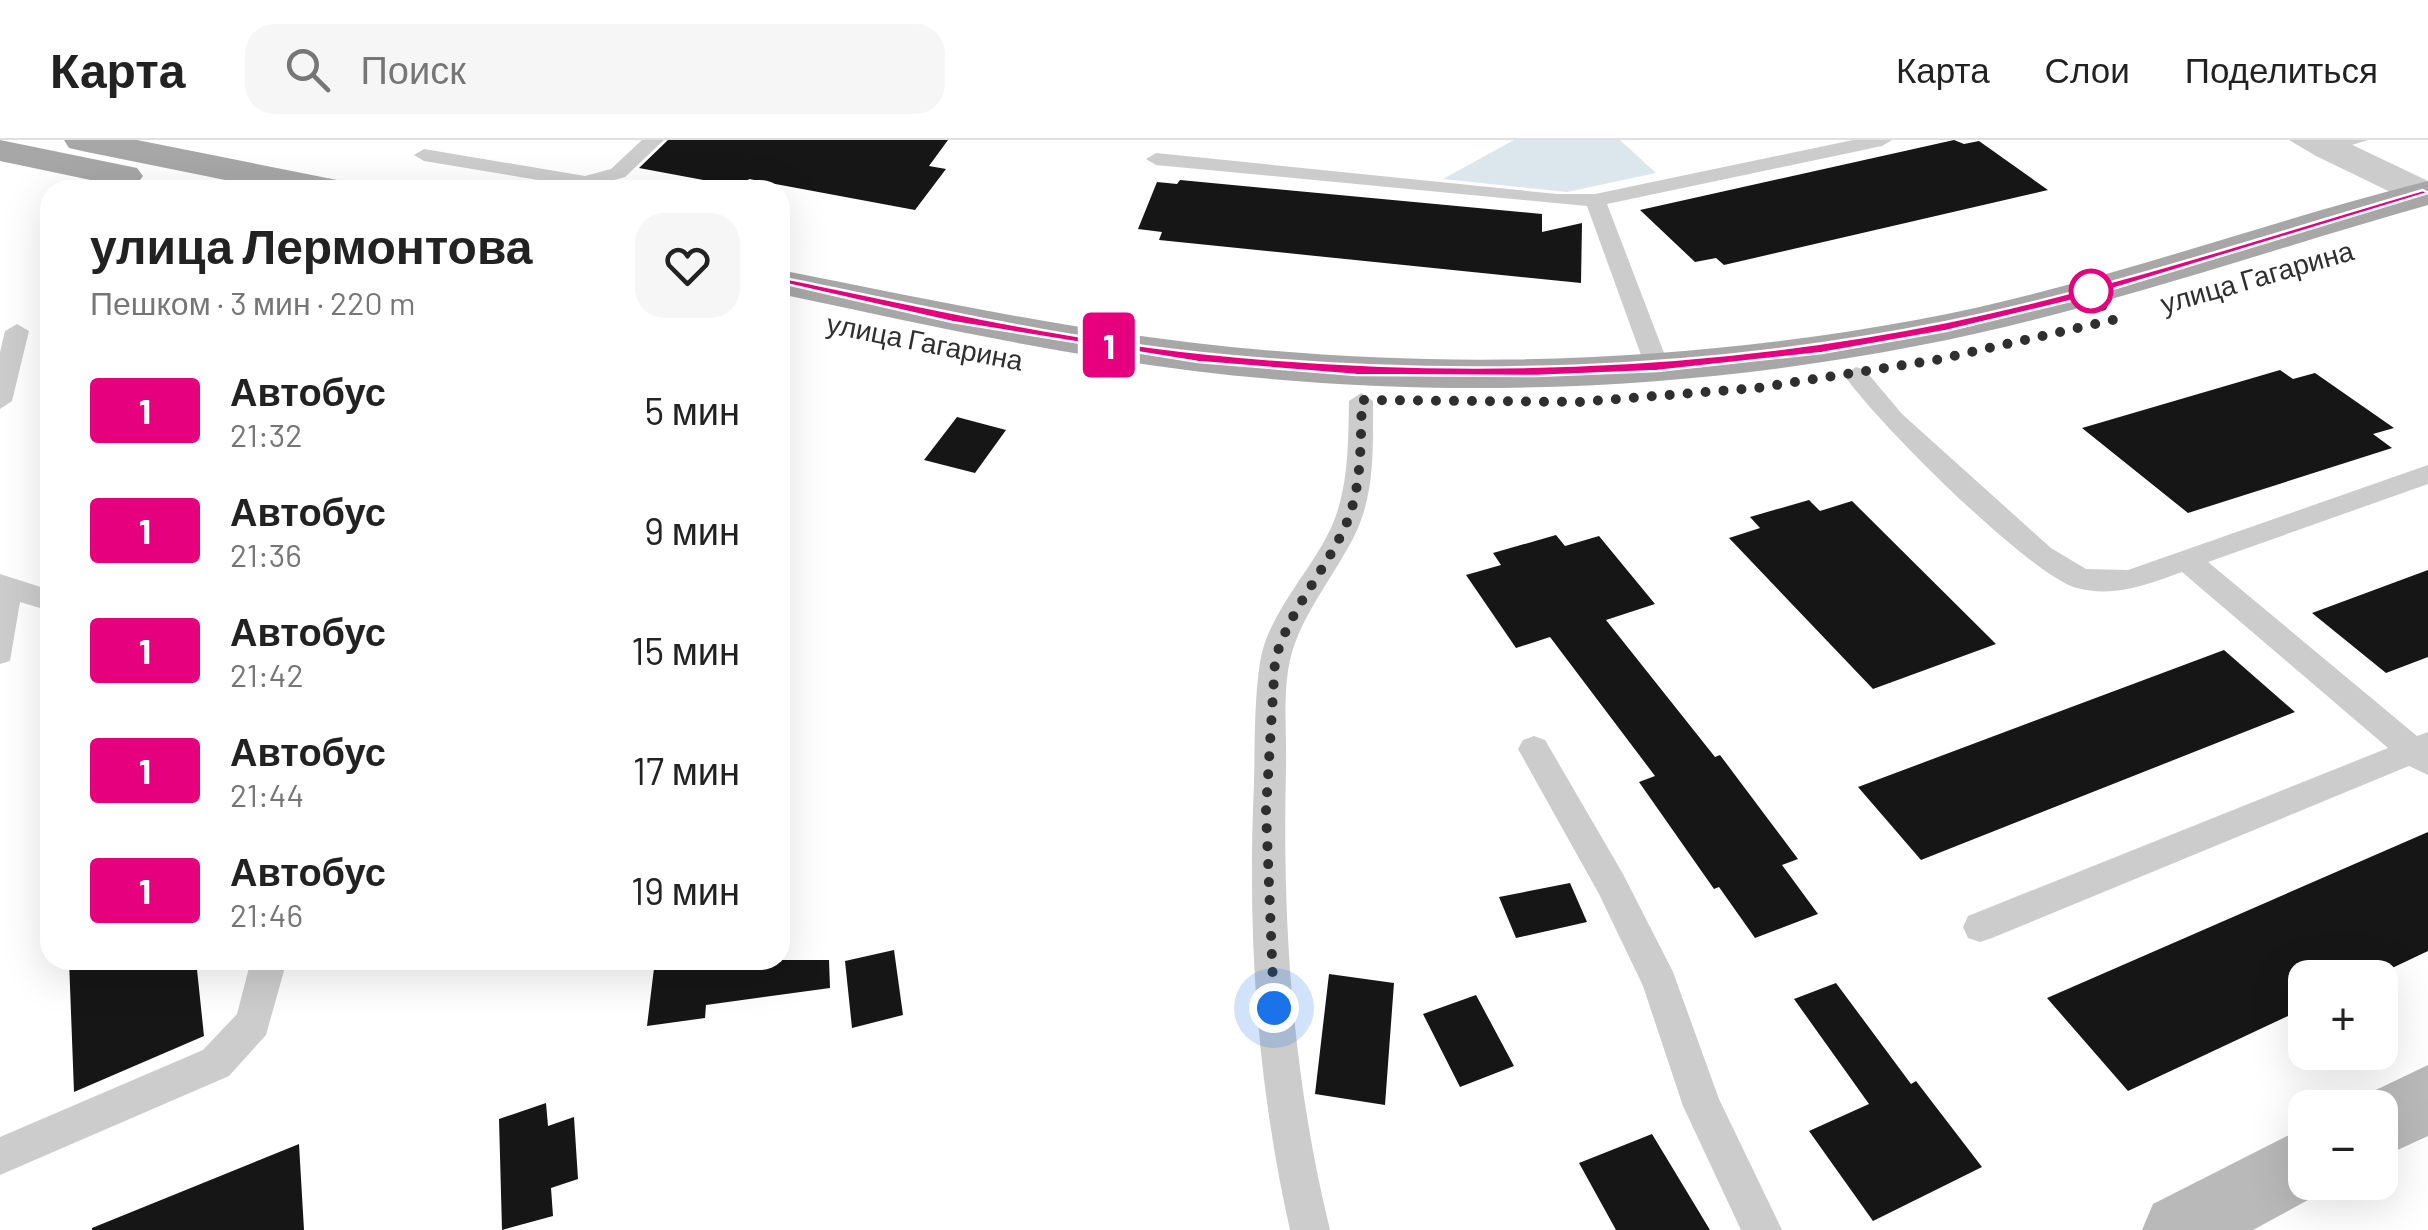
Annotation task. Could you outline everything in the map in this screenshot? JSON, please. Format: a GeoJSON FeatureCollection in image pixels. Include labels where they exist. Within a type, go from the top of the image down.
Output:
{"type":"FeatureCollection","features":[{"type":"Feature","properties":{"kind":"main road"},"geometry":{"type":"LineString","coordinates":[[82,140],[282,180]]}},
{"type":"Feature","properties":{"kind":"main road"},"geometry":{"type":"LineString","coordinates":[[0,150],[144,180]]}},
{"type":"Feature","properties":{"kind":"main road","name":"улица Гагарина"},"geometry":{"type":"LineString","coordinates":[[790,284],[952,318],[1198,357],[1356,370],[1536,371],[1657,366],[1764,356],[1952,325],[2427,202]]}},
{"type":"Feature","properties":{"kind":"main road","name":"улица Гагарина"},"geometry":{"type":"LineString","coordinates":[[790,314],[1088,373],[1362,400],[1580,402],[1856,375],[2113,320],[2427,202]]}},
{"type":"Feature","properties":{"kind":"street"},"geometry":{"type":"LineString","coordinates":[[2324,141],[2427,202]]}},
{"type":"Feature","properties":{"kind":"street"},"geometry":{"type":"LineString","coordinates":[[2398,1115],[2428,1099]]}},
{"type":"Feature","properties":{"kind":"street"},"geometry":{"type":"LineString","coordinates":[[2219,1221],[2288,1174]]}},
{"type":"Feature","properties":{"kind":"lane"},"geometry":{"type":"LineString","coordinates":[[593,180],[618,173],[654,140]]}},
{"type":"Feature","properties":{"kind":"lane"},"geometry":{"type":"LineString","coordinates":[[1156,159],[1557,200],[1595,200],[1882,140]]}},
{"type":"Feature","properties":{"kind":"lane"},"geometry":{"type":"LineString","coordinates":[[424,155],[574,180]]}},
{"type":"Feature","properties":{"kind":"lane"},"geometry":{"type":"LineString","coordinates":[[1595,200],[1657,366]]}},
{"type":"Feature","properties":{"kind":"lane"},"geometry":{"type":"LineString","coordinates":[[0,400],[16,330]]}},
{"type":"Feature","properties":{"kind":"lane"},"geometry":{"type":"LineString","coordinates":[[1856,375],[1893,420],[2061,569],[2104,583],[2129,580],[2189,562],[2428,474]]}},
{"type":"Feature","properties":{"kind":"lane"},"geometry":{"type":"LineString","coordinates":[[1310,1230],[1282,1106],[1274,1008],[1266,810],[1275,661],[1281,638],[1345,527],[1354,502],[1362,400]]}},
{"type":"Feature","properties":{"kind":"lane"},"geometry":{"type":"LineString","coordinates":[[1980,928],[2423,753],[2189,562]]}},
{"type":"Feature","properties":{"kind":"lane"},"geometry":{"type":"LineString","coordinates":[[0,653],[4,586],[40,598]]}},
{"type":"Feature","properties":{"kind":"lane"},"geometry":{"type":"LineString","coordinates":[[1534,749],[1611,884],[1660,984],[1702,1106],[1762,1230]]}},
{"type":"Feature","properties":{"kind":"lane"},"geometry":{"type":"LineString","coordinates":[[0,1156],[216,1063],[253,1023],[267,970]]}},
{"type":"Feature","properties":{"kind":"shaded area"},"geometry":{"type":"Polygon","coordinates":[[[1514,140],[1620,140],[1656,173],[1567,192],[1443,179],[1514,140]]]}},
{"type":"Feature","properties":{"kind":"building"},"geometry":{"type":"Polygon","coordinates":[[[668,140],[948,140],[929,166],[946,169],[915,210],[790,187],[790,180],[703,180],[639,168],[668,140]]]}},
{"type":"Feature","properties":{"kind":"building"},"geometry":{"type":"Polygon","coordinates":[[[1954,140],[1964,144],[1979,141],[2048,190],[1724,265],[1716,258],[1695,262],[1640,210],[1954,140]]]}},
{"type":"Feature","properties":{"kind":"building"},"geometry":{"type":"Polygon","coordinates":[[[1180,180],[1542,214],[1542,232],[1582,223],[1581,283],[1159,240],[1162,232],[1138,229],[1157,182],[1177,184],[1180,180]]]}},
{"type":"Feature","properties":{"kind":"building"},"geometry":{"type":"Polygon","coordinates":[[[2280,370],[2293,379],[2315,373],[2394,428],[2373,434],[2392,448],[2188,513],[2082,428],[2280,370]]]}},
{"type":"Feature","properties":{"kind":"building"},"geometry":{"type":"Polygon","coordinates":[[[957,417],[1006,430],[975,473],[924,460],[957,417]]]}},
{"type":"Feature","properties":{"kind":"building"},"geometry":{"type":"Polygon","coordinates":[[[1809,500],[1820,511],[1852,501],[1996,644],[1873,689],[1729,538],[1760,528],[1750,517],[1809,500]]]}},
{"type":"Feature","properties":{"kind":"building"},"geometry":{"type":"Polygon","coordinates":[[[1556,535],[1565,546],[1599,536],[1655,604],[1606,620],[1715,757],[1720,755],[1798,859],[1782,865],[1818,914],[1755,938],[1719,887],[1714,889],[1639,782],[1655,776],[1550,637],[1516,648],[1466,575],[1501,565],[1493,553],[1556,535]]]}},
{"type":"Feature","properties":{"kind":"building"},"geometry":{"type":"Polygon","coordinates":[[[2428,570],[2428,657],[2386,673],[2312,613],[2428,570]]]}},
{"type":"Feature","properties":{"kind":"building"},"geometry":{"type":"Polygon","coordinates":[[[2224,650],[2295,712],[1921,860],[1858,787],[2224,650]]]}},
{"type":"Feature","properties":{"kind":"building"},"geometry":{"type":"Polygon","coordinates":[[[2428,832],[2428,951],[2398,965],[2398,960],[2288,960],[2288,1016],[2128,1091],[2047,998],[2428,832]]]}},
{"type":"Feature","properties":{"kind":"building"},"geometry":{"type":"Polygon","coordinates":[[[1570,883],[1587,922],[1516,938],[1499,897],[1570,883]]]}},
{"type":"Feature","properties":{"kind":"building"},"geometry":{"type":"Polygon","coordinates":[[[894,950],[903,1015],[852,1028],[845,961],[894,950]]]}},
{"type":"Feature","properties":{"kind":"building"},"geometry":{"type":"Polygon","coordinates":[[[790,960],[829,960],[830,988],[706,1005],[705,1018],[647,1026],[654,970],[790,970],[790,960]]]}},
{"type":"Feature","properties":{"kind":"building"},"geometry":{"type":"Polygon","coordinates":[[[69,970],[197,970],[204,1036],[74,1092],[69,970]]]}},
{"type":"Feature","properties":{"kind":"building"},"geometry":{"type":"Polygon","coordinates":[[[1329,974],[1394,983],[1385,1105],[1315,1094],[1329,974]]]}},
{"type":"Feature","properties":{"kind":"building"},"geometry":{"type":"Polygon","coordinates":[[[1836,983],[1911,1084],[1916,1081],[1982,1167],[1873,1221],[1809,1131],[1869,1104],[1794,999],[1836,983]]]}},
{"type":"Feature","properties":{"kind":"building"},"geometry":{"type":"Polygon","coordinates":[[[1476,995],[1514,1066],[1460,1087],[1423,1014],[1476,995]]]}},
{"type":"Feature","properties":{"kind":"building"},"geometry":{"type":"Polygon","coordinates":[[[546,1103],[548,1126],[574,1117],[578,1179],[551,1188],[553,1216],[502,1230],[499,1119],[546,1103]]]}},
{"type":"Feature","properties":{"kind":"building"},"geometry":{"type":"Polygon","coordinates":[[[1652,1134],[1710,1230],[1616,1230],[1579,1163],[1652,1134]]]}},
{"type":"Feature","properties":{"kind":"building"},"geometry":{"type":"Polygon","coordinates":[[[299,1144],[304,1230],[92,1230],[92,1228],[299,1144]]]}},
{"type":"Feature","properties":{"kind":"bus line","name":"1"},"geometry":{"type":"LineString","coordinates":[[790,283],[952,318],[1198,357],[1356,370],[1571,371],[1745,358],[1916,333],[2078,295],[2428,193]]}},
{"type":"Feature","properties":{"kind":"route"},"geometry":{"type":"LineString","coordinates":[[1274,1008],[1266,810],[1275,661],[1281,638],[1323,569],[1354,502],[1362,400],[1580,402],[1757,388],[1856,375],[2036,340],[2113,320],[2091,291]]}}]}
